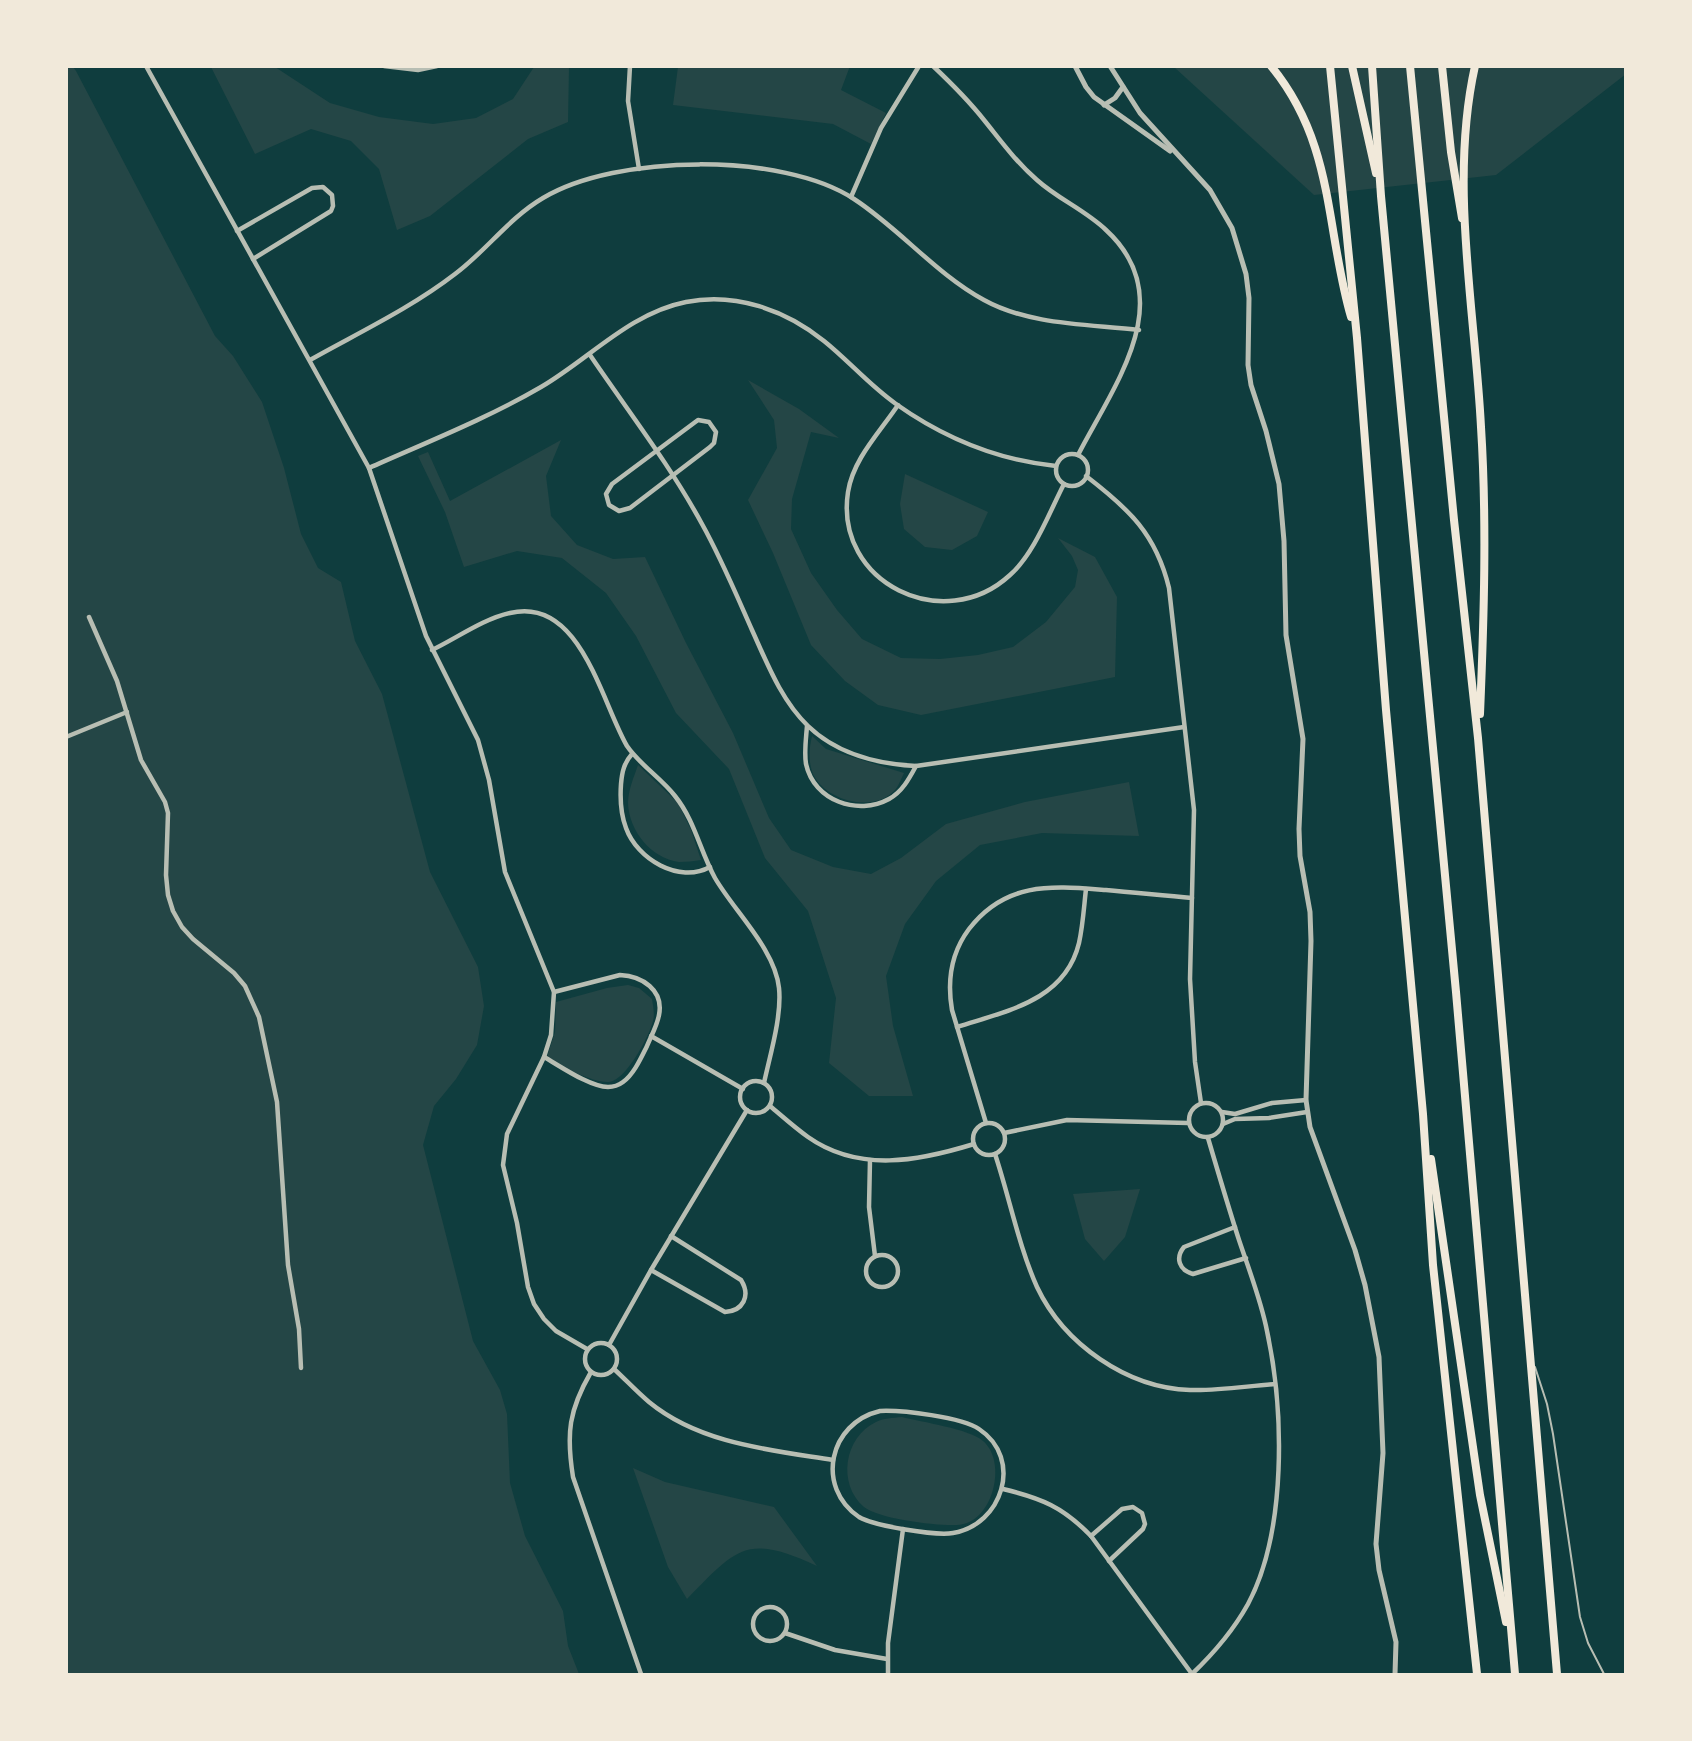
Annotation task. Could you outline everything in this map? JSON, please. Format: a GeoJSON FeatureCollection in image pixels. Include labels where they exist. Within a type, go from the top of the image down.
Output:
{"type":"FeatureCollection","features":[{"type":"Feature","properties":{"kind":"highway"},"geometry":{"type":"LineString","coordinates":[[1270,66],[1303,117],[1321,164],[1344,292],[1357,338]]}},
{"type":"Feature","properties":{"kind":"highway"},"geometry":{"type":"LineString","coordinates":[[1330,66],[1357,338],[1386,710],[1423,1114],[1434,1277],[1477,1675]]}},
{"type":"Feature","properties":{"kind":"highway"},"geometry":{"type":"LineString","coordinates":[[1352,66],[1381,196]]}},
{"type":"Feature","properties":{"kind":"highway"},"geometry":{"type":"LineString","coordinates":[[1371,66],[1459,1018],[1515,1675]]}},
{"type":"Feature","properties":{"kind":"highway"},"geometry":{"type":"LineString","coordinates":[[1410,66],[1478,738],[1557,1675]]}},
{"type":"Feature","properties":{"kind":"highway"},"geometry":{"type":"LineString","coordinates":[[1442,66],[1451,152],[1466,242],[1482,426],[1485,606],[1478,738]]}},
{"type":"Feature","properties":{"kind":"highway"},"geometry":{"type":"LineString","coordinates":[[1466,242],[1466,123],[1475,66]]}},
{"type":"Feature","properties":{"kind":"highway"},"geometry":{"type":"LineString","coordinates":[[1423,1114],[1480,1495],[1514,1658]]}},
{"type":"Feature","properties":{"kind":"street"},"geometry":{"type":"LineString","coordinates":[[146,66],[369,468],[420,622],[478,740],[489,780],[505,872],[554,992],[551,1035],[544,1057],[507,1134],[503,1165],[528,1287],[534,1304],[556,1331],[587,1349]]}},
{"type":"Feature","properties":{"kind":"street"},"geometry":{"type":"LineString","coordinates":[[384,66],[401,70],[436,66]]}},
{"type":"Feature","properties":{"kind":"street"},"geometry":{"type":"LineString","coordinates":[[630,66],[628,101],[639,169]]}},
{"type":"Feature","properties":{"kind":"street"},"geometry":{"type":"LineString","coordinates":[[851,197],[881,128],[919,66]]}},
{"type":"Feature","properties":{"kind":"street"},"geometry":{"type":"LineString","coordinates":[[933,66],[966,99],[1000,142],[1038,181],[1092,218],[1120,246],[1131,261],[1138,278],[1141,296],[1139,330],[1123,368],[1078,455]]}},
{"type":"Feature","properties":{"kind":"street"},"geometry":{"type":"LineString","coordinates":[[1075,66],[1086,87],[1104,105],[1181,157]]}},
{"type":"Feature","properties":{"kind":"street"},"geometry":{"type":"LineString","coordinates":[[1110,66],[1140,113],[1203,181],[1222,208],[1240,251],[1249,298],[1248,365],[1251,385],[1279,484],[1284,541],[1286,635],[1303,739],[1300,856],[1310,912],[1311,942],[1307,1112],[1366,1285],[1379,1357],[1383,1453],[1376,1545],[1379,1570],[1396,1642],[1395,1675]]}},
{"type":"Feature","properties":{"kind":"street"},"geometry":{"type":"LineString","coordinates":[[1104,105],[1115,98],[1123,87]]}},
{"type":"Feature","properties":{"kind":"street"},"geometry":{"type":"LineString","coordinates":[[310,360],[444,282],[471,262],[509,224],[542,198],[584,180],[639,169],[726,165],[801,176],[851,197],[886,222],[950,277],[986,301],[1026,316],[1139,330]]}},
{"type":"Feature","properties":{"kind":"street"},"geometry":{"type":"LineString","coordinates":[[237,231],[312,188],[323,187],[332,195],[331,211],[253,259]]}},
{"type":"Feature","properties":{"kind":"street"},"geometry":{"type":"LineString","coordinates":[[369,468],[515,401],[561,375],[632,324],[686,302],[707,300],[749,303],[793,319],[813,332],[864,379],[898,405],[956,439],[996,455],[1056,466]]}},
{"type":"Feature","properties":{"kind":"street"},"geometry":{"type":"LineString","coordinates":[[590,355],[673,475],[715,549],[779,687],[807,725],[823,738],[876,762],[916,766],[1184,727]]}},
{"type":"Feature","properties":{"kind":"street"},"geometry":{"type":"LineString","coordinates":[[898,405],[854,470],[848,490],[847,511],[850,532],[870,569],[885,583],[903,594],[943,603],[984,594],[1002,583],[1027,556],[1065,484]]}},
{"type":"Feature","properties":{"kind":"street"},"geometry":{"type":"LineString","coordinates":[[698,420],[704,420],[713,426],[716,432],[714,443],[624,511],[609,505],[606,500],[608,488],[655,451],[698,420]]}},
{"type":"Feature","properties":{"kind":"street"},"geometry":{"type":"LineString","coordinates":[[1067,455],[1078,455],[1087,466],[1084,481],[1075,486],[1065,484],[1057,477],[1058,461],[1067,455]]}},
{"type":"Feature","properties":{"kind":"street"},"geometry":{"type":"LineString","coordinates":[[1086,476],[1135,517],[1159,555],[1168,588],[1194,810],[1190,993],[1201,1103]]}},
{"type":"Feature","properties":{"kind":"street"},"geometry":{"type":"LineString","coordinates":[[432,650],[510,613],[537,612],[562,624],[579,645],[632,754],[677,798],[694,827],[710,867],[770,959],[776,974],[779,1004],[764,1083],[772,1096],[770,1106]]}},
{"type":"Feature","properties":{"kind":"street"},"geometry":{"type":"LineString","coordinates":[[89,617],[111,666],[141,760],[165,802],[168,813],[166,875],[173,911],[193,939],[234,973],[245,986],[259,1017],[277,1102],[289,1265],[299,1329],[301,1367]]}},
{"type":"Feature","properties":{"kind":"street"},"geometry":{"type":"LineString","coordinates":[[66,737],[127,712]]}},
{"type":"Feature","properties":{"kind":"street"},"geometry":{"type":"LineString","coordinates":[[807,725],[807,766],[815,784],[830,799],[850,806],[871,806],[890,799],[906,785],[916,766]]}},
{"type":"Feature","properties":{"kind":"street"},"geometry":{"type":"LineString","coordinates":[[632,754],[624,767],[621,790],[626,828],[635,844],[660,865],[676,872],[691,874],[710,867]]}},
{"type":"Feature","properties":{"kind":"street"},"geometry":{"type":"LineString","coordinates":[[986,1123],[950,1002],[950,978],[958,948],[975,921],[1001,901],[1033,888],[1066,886],[1192,898]]}},
{"type":"Feature","properties":{"kind":"street"},"geometry":{"type":"LineString","coordinates":[[957,1027],[1028,1004],[1055,985],[1074,958],[1079,942],[1086,888]]}},
{"type":"Feature","properties":{"kind":"street"},"geometry":{"type":"LineString","coordinates":[[544,1057],[597,1086],[615,1086],[630,1076],[660,1013],[660,1002],[649,984],[640,979],[620,975],[554,992]]}},
{"type":"Feature","properties":{"kind":"street"},"geometry":{"type":"LineString","coordinates":[[651,1036],[743,1089]]}},
{"type":"Feature","properties":{"kind":"street"},"geometry":{"type":"LineString","coordinates":[[764,1083],[750,1083],[743,1089],[741,1098],[747,1110],[757,1113],[770,1106]]}},
{"type":"Feature","properties":{"kind":"street"},"geometry":{"type":"LineString","coordinates":[[1223,1124],[1221,1112],[1213,1104],[1201,1103],[1190,1113],[1188,1123],[1197,1136],[1208,1138],[1217,1133],[1223,1124],[1272,1102],[1306,1100]]}},
{"type":"Feature","properties":{"kind":"street"},"geometry":{"type":"LineString","coordinates":[[1290,1101],[1291,1115]]}},
{"type":"Feature","properties":{"kind":"street"},"geometry":{"type":"LineString","coordinates":[[770,1106],[822,1145],[850,1156],[870,1160],[901,1161],[974,1144]]}},
{"type":"Feature","properties":{"kind":"street"},"geometry":{"type":"LineString","coordinates":[[609,1345],[747,1110]]}},
{"type":"Feature","properties":{"kind":"street"},"geometry":{"type":"LineString","coordinates":[[1221,1112],[1269,1118],[1307,1112]]}},
{"type":"Feature","properties":{"kind":"street"},"geometry":{"type":"LineString","coordinates":[[1004,1133],[1067,1120],[1188,1123]]}},
{"type":"Feature","properties":{"kind":"street"},"geometry":{"type":"LineString","coordinates":[[986,1123],[997,1125],[1004,1133],[1005,1143],[995,1154],[985,1154],[974,1144],[977,1129],[986,1123]]}},
{"type":"Feature","properties":{"kind":"street"},"geometry":{"type":"LineString","coordinates":[[1003,1489],[1042,1499],[1077,1521],[1091,1536],[1192,1674],[1234,1628],[1261,1572],[1269,1542],[1277,1478],[1278,1414],[1267,1330],[1208,1138]]}},
{"type":"Feature","properties":{"kind":"street"},"geometry":{"type":"LineString","coordinates":[[995,1154],[1038,1287],[1055,1315],[1074,1337],[1096,1356],[1122,1372],[1149,1383],[1169,1387],[1189,1390],[1275,1384]]}},
{"type":"Feature","properties":{"kind":"street"},"geometry":{"type":"LineString","coordinates":[[870,1160],[869,1207],[875,1255]]}},
{"type":"Feature","properties":{"kind":"street"},"geometry":{"type":"LineString","coordinates":[[1235,1227],[1184,1247],[1180,1251],[1179,1263],[1182,1269],[1193,1274],[1246,1258]]}},
{"type":"Feature","properties":{"kind":"street"},"geometry":{"type":"LineString","coordinates":[[651,1270],[724,1312],[739,1308],[744,1302],[745,1287],[741,1280],[671,1236]]}},
{"type":"Feature","properties":{"kind":"street"},"geometry":{"type":"LineString","coordinates":[[875,1255],[891,1256],[898,1265],[898,1275],[887,1287],[876,1286],[868,1279],[866,1268],[875,1255]]}},
{"type":"Feature","properties":{"kind":"street"},"geometry":{"type":"LineString","coordinates":[[595,1343],[609,1345],[616,1353],[617,1364],[614,1369],[601,1375],[591,1372],[585,1364],[587,1349],[595,1343]]}},
{"type":"Feature","properties":{"kind":"street"},"geometry":{"type":"LineString","coordinates":[[614,1369],[650,1403],[702,1431],[758,1448],[834,1460]]}},
{"type":"Feature","properties":{"kind":"street"},"geometry":{"type":"LineString","coordinates":[[591,1372],[576,1397],[572,1417],[570,1457],[573,1477],[641,1675]]}},
{"type":"Feature","properties":{"kind":"street"},"geometry":{"type":"LineString","coordinates":[[892,1411],[957,1421],[978,1428],[996,1446],[1004,1470],[1003,1489],[988,1516],[966,1530],[948,1534],[903,1529],[871,1522],[859,1517],[850,1508],[836,1486],[834,1460],[841,1436],[858,1419],[869,1414],[892,1411]]}},
{"type":"Feature","properties":{"kind":"street"},"geometry":{"type":"LineString","coordinates":[[1091,1536],[1122,1509],[1133,1507],[1142,1513],[1143,1529],[1109,1561]]}},
{"type":"Feature","properties":{"kind":"street"},"geometry":{"type":"LineString","coordinates":[[888,1675],[887,1659],[903,1529]]}},
{"type":"Feature","properties":{"kind":"street"},"geometry":{"type":"LineString","coordinates":[[768,1606],[779,1608],[786,1617],[785,1633],[770,1641],[759,1637],[754,1628],[755,1616],[768,1606]]}},
{"type":"Feature","properties":{"kind":"street"},"geometry":{"type":"LineString","coordinates":[[785,1633],[835,1650],[887,1659]]}},
{"type":"Feature","properties":{"kind":"lane"},"geometry":{"type":"LineString","coordinates":[[1530,1353],[1550,1419],[1580,1617],[1588,1643],[1604,1675]]}},
{"type":"Feature","properties":{"kind":"shaded area"},"geometry":{"type":"Polygon","coordinates":[[[850,66],[841,90],[886,113],[871,144],[833,124],[673,105],[678,67],[850,66]]]}},
{"type":"Feature","properties":{"kind":"shaded area"},"geometry":{"type":"Polygon","coordinates":[[[1625,66],[1626,74],[1496,175],[1314,195],[1174,67],[1625,66]]]}},
{"type":"Feature","properties":{"kind":"shaded area"},"geometry":{"type":"Polygon","coordinates":[[[66,67],[73,67],[76,71],[215,336],[233,356],[262,402],[284,468],[301,534],[318,568],[341,582],[355,641],[382,694],[430,872],[478,967],[484,1006],[477,1045],[456,1079],[434,1106],[423,1145],[473,1341],[500,1390],[507,1414],[510,1483],[525,1536],[563,1611],[568,1646],[579,1674],[67,1674],[66,67]]]}},
{"type":"Feature","properties":{"kind":"shaded area"},"geometry":{"type":"Polygon","coordinates":[[[211,67],[275,67],[330,103],[379,117],[433,124],[476,118],[513,99],[534,67],[569,67],[568,122],[528,139],[430,216],[397,230],[379,169],[351,141],[311,129],[255,154],[211,67]]]}},
{"type":"Feature","properties":{"kind":"shaded area"},"geometry":{"type":"Polygon","coordinates":[[[748,380],[799,409],[839,438],[811,432],[792,499],[791,529],[811,573],[862,639],[901,658],[940,659],[978,655],[1013,647],[1046,622],[1075,587],[1078,570],[1072,556],[1058,538],[1095,557],[1117,597],[1115,677],[921,715],[878,705],[845,681],[811,645],[748,500],[777,448],[774,420],[748,380]]]}},
{"type":"Feature","properties":{"kind":"shaded area"},"geometry":{"type":"Polygon","coordinates":[[[561,440],[546,476],[551,516],[577,545],[613,559],[645,557],[733,733],[769,818],[791,850],[833,867],[871,874],[901,858],[946,824],[1025,802],[1129,782],[1139,836],[1042,833],[980,845],[936,881],[905,924],[886,976],[893,1026],[913,1096],[869,1096],[829,1063],[836,998],[808,911],[765,858],[729,769],[676,713],[636,636],[606,593],[562,558],[517,551],[464,567],[445,512],[418,456],[428,452],[450,501],[561,440]]]}},
{"type":"Feature","properties":{"kind":"shaded area"},"geometry":{"type":"Polygon","coordinates":[[[905,474],[988,512],[977,536],[952,550],[925,547],[904,529],[900,504],[905,474]]]}},
{"type":"Feature","properties":{"kind":"shaded area"},"geometry":{"type":"Polygon","coordinates":[[[812,736],[826,749],[904,773],[898,786],[884,798],[873,802],[849,801],[827,791],[811,769],[812,736]]]}},
{"type":"Feature","properties":{"kind":"shaded area"},"geometry":{"type":"Polygon","coordinates":[[[638,765],[678,803],[701,860],[679,862],[659,855],[643,842],[637,833],[628,803],[638,765]]]}},
{"type":"Feature","properties":{"kind":"shaded area"},"geometry":{"type":"Polygon","coordinates":[[[628,985],[639,988],[652,999],[654,1016],[642,1047],[622,1074],[609,1082],[602,1082],[546,1060],[555,1032],[556,1002],[628,985]]]}},
{"type":"Feature","properties":{"kind":"shaded area"},"geometry":{"type":"Polygon","coordinates":[[[1140,1189],[1125,1237],[1104,1261],[1085,1239],[1073,1194],[1140,1189]]]}},
{"type":"Feature","properties":{"kind":"shaded area"},"geometry":{"type":"Polygon","coordinates":[[[902,1417],[968,1433],[983,1441],[991,1451],[995,1463],[993,1490],[988,1504],[969,1522],[948,1525],[895,1518],[871,1511],[855,1497],[847,1474],[851,1449],[857,1438],[865,1429],[879,1421],[902,1417]]]}},
{"type":"Feature","properties":{"kind":"shaded area"},"geometry":{"type":"Polygon","coordinates":[[[633,1468],[665,1482],[774,1507],[817,1566],[774,1550],[758,1548],[744,1551],[731,1557],[687,1599],[668,1567],[633,1468]]]}}]}
